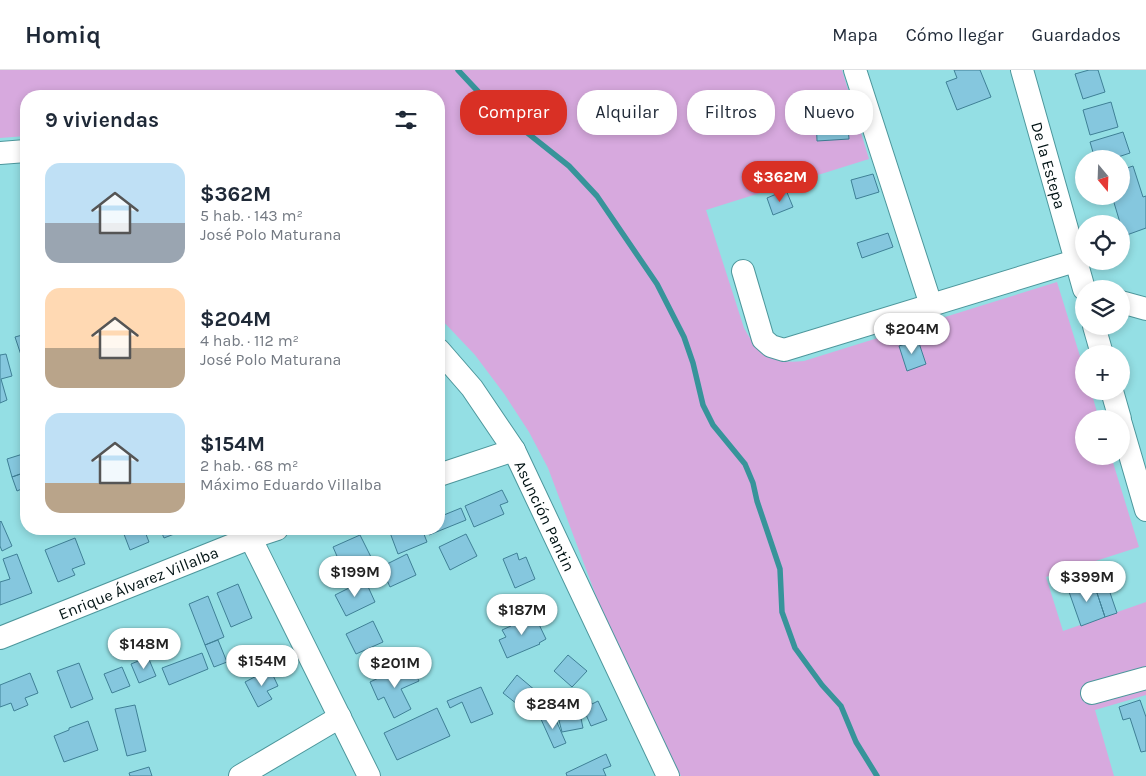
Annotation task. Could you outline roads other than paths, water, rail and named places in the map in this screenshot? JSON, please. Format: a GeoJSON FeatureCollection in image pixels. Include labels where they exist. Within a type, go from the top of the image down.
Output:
{"type":"FeatureCollection","features":[{"type":"Feature","properties":{"kind":"street"},"geometry":{"type":"LineString","coordinates":[[856,70],[931,305]]}},
{"type":"Feature","properties":{"kind":"street","name":"De la Estepa"},"geometry":{"type":"LineString","coordinates":[[1022,70],[1075,261]]}},
{"type":"Feature","properties":{"kind":"street"},"geometry":{"type":"LineString","coordinates":[[0,153],[20,151]]}},
{"type":"Feature","properties":{"kind":"street"},"geometry":{"type":"LineString","coordinates":[[743,271],[763,339],[771,346],[784,350],[1075,261]]}},
{"type":"Feature","properties":{"kind":"street"},"geometry":{"type":"LineString","coordinates":[[1130,304],[1146,308]]}},
{"type":"Feature","properties":{"kind":"street","name":"Asunción Pantin"},"geometry":{"type":"LineString","coordinates":[[445,357],[472,388],[514,450],[668,776]]}},
{"type":"Feature","properties":{"kind":"street"},"geometry":{"type":"LineString","coordinates":[[445,473],[514,450]]}},
{"type":"Feature","properties":{"kind":"street"},"geometry":{"type":"LineString","coordinates":[[1130,455],[1146,510]]}},
{"type":"Feature","properties":{"kind":"street","name":"Enrique Álvarez Villalba"},"geometry":{"type":"LineString","coordinates":[[0,638],[243,535]]}},
{"type":"Feature","properties":{"kind":"street"},"geometry":{"type":"LineString","coordinates":[[249,535],[369,776]]}},
{"type":"Feature","properties":{"kind":"street"},"geometry":{"type":"LineString","coordinates":[[1092,693],[1146,678]]}},
{"type":"Feature","properties":{"kind":"street"},"geometry":{"type":"LineString","coordinates":[[240,776],[340,716]]}},
{"type":"Feature","properties":{"kind":"waterway"},"geometry":{"type":"LineString","coordinates":[[458,70],[486,100],[569,166],[597,196],[657,284],[684,337],[693,363],[703,405],[713,425],[745,464],[753,483],[757,501],[780,569],[782,612],[795,648],[822,685],[841,706],[856,742],[877,776]]}}]}
